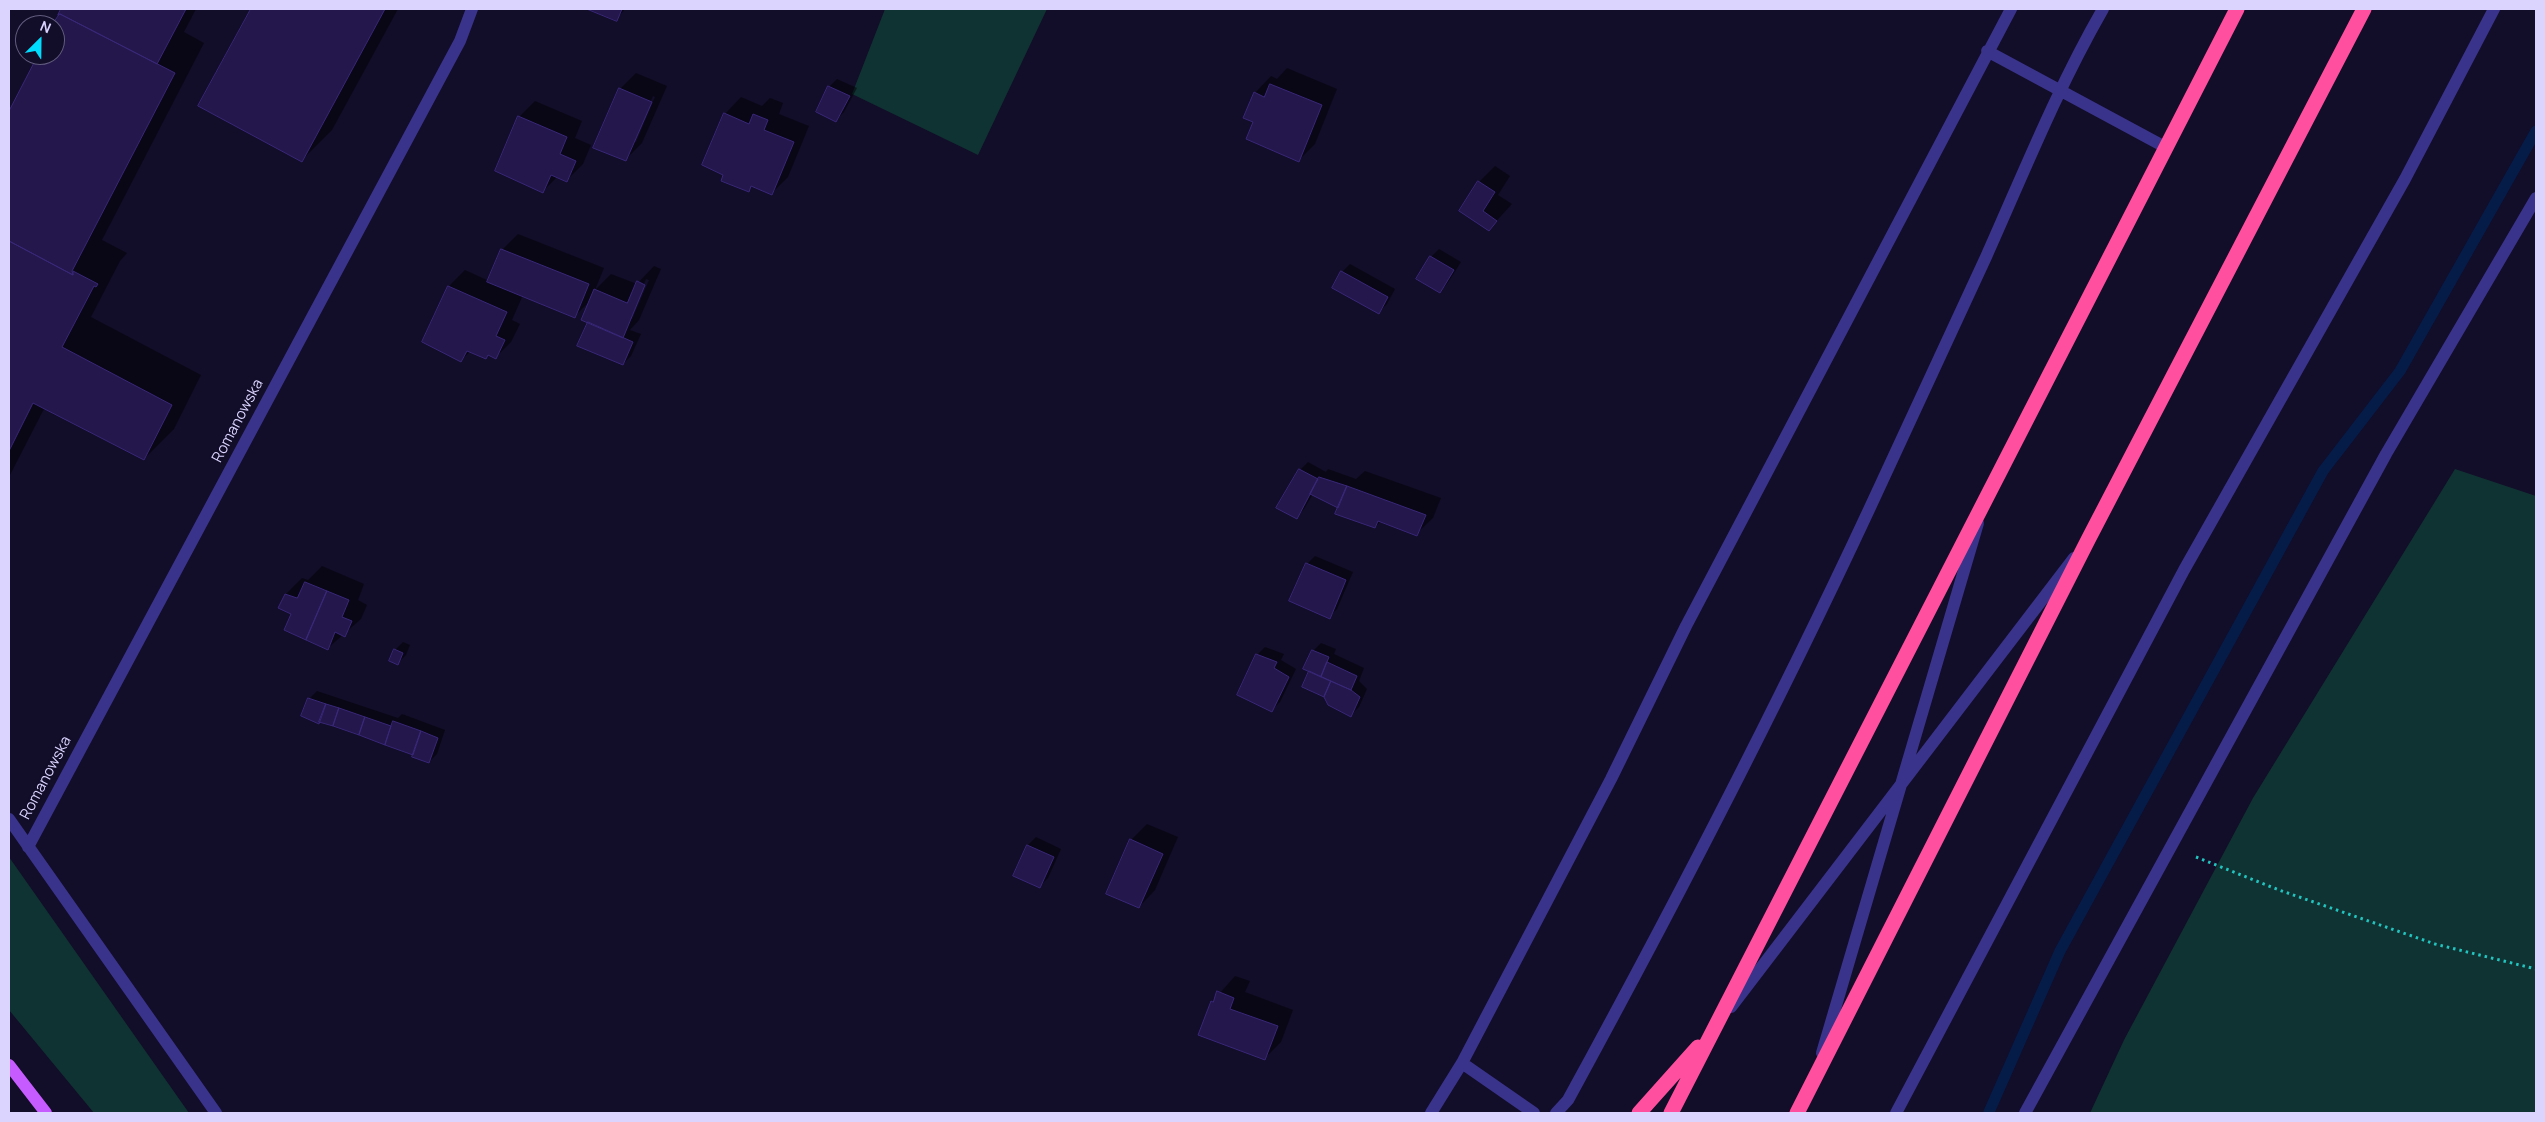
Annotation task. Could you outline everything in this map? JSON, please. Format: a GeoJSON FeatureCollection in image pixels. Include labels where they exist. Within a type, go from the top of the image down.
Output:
{"type":"FeatureCollection","features":[{"type":"Feature","properties":{"kind":"highway"},"geometry":{"type":"LineString","coordinates":[[1671,1113],[2237,9]]}},
{"type":"Feature","properties":{"kind":"highway"},"geometry":{"type":"LineString","coordinates":[[1797,1113],[2089,538],[2364,9]]}},
{"type":"Feature","properties":{"kind":"highway"},"geometry":{"type":"LineString","coordinates":[[1639,1113],[1712,1031]]}},
{"type":"Feature","properties":{"kind":"main road"},"geometry":{"type":"LineString","coordinates":[[9,1065],[46,1113]]}},
{"type":"Feature","properties":{"kind":"street","name":"Romanowska"},"geometry":{"type":"LineString","coordinates":[[28,847],[455,50],[472,9]]}},
{"type":"Feature","properties":{"kind":"street"},"geometry":{"type":"LineString","coordinates":[[1431,1113],[1462,1063],[1611,779],[1686,626],[1987,51],[2011,9]]}},
{"type":"Feature","properties":{"kind":"street"},"geometry":{"type":"LineString","coordinates":[[1556,1113],[1568,1100],[1636,977],[1839,574],[1986,257],[2060,90],[2104,9]]}},
{"type":"Feature","properties":{"kind":"street"},"geometry":{"type":"LineString","coordinates":[[1896,1113],[2184,570],[2405,178],[2494,9]]}},
{"type":"Feature","properties":{"kind":"street"},"geometry":{"type":"LineString","coordinates":[[1987,51],[2165,147]]}},
{"type":"Feature","properties":{"kind":"street"},"geometry":{"type":"LineString","coordinates":[[2025,1113],[2386,454],[2536,198]]}},
{"type":"Feature","properties":{"kind":"street"},"geometry":{"type":"LineString","coordinates":[[1815,1077],[1986,496]]}},
{"type":"Feature","properties":{"kind":"street"},"geometry":{"type":"LineString","coordinates":[[1712,1031],[2089,538]]}},
{"type":"Feature","properties":{"kind":"street"},"geometry":{"type":"LineString","coordinates":[[9,819],[216,1113]]}},
{"type":"Feature","properties":{"kind":"street"},"geometry":{"type":"LineString","coordinates":[[1462,1063],[1534,1113]]}},
{"type":"Feature","properties":{"kind":"path"},"geometry":{"type":"LineString","coordinates":[[2171,847],[2279,890],[2435,944],[2536,969]]}},
{"type":"Feature","properties":{"kind":"green space"},"geometry":{"type":"Polygon","coordinates":[[[885,9],[1047,9],[978,155],[852,94],[885,9]]]}},
{"type":"Feature","properties":{"kind":"green space"},"geometry":{"type":"Polygon","coordinates":[[[2455,469],[2536,496],[2536,1113],[2090,1113],[2124,1040],[2253,798],[2455,469]]]}},
{"type":"Feature","properties":{"kind":"green space"},"geometry":{"type":"Polygon","coordinates":[[[9,857],[189,1113],[94,1113],[9,1010],[9,857]]]}},
{"type":"Feature","properties":{"kind":"building"},"geometry":{"type":"Polygon","coordinates":[[[61,9],[186,9],[157,64],[65,15],[58,15],[61,9]]]}},
{"type":"Feature","properties":{"kind":"building"},"geometry":{"type":"Polygon","coordinates":[[[251,9],[385,9],[302,162],[198,106],[251,9]]]}},
{"type":"Feature","properties":{"kind":"building"},"geometry":{"type":"Polygon","coordinates":[[[587,9],[622,9],[617,21],[587,9]]]}},
{"type":"Feature","properties":{"kind":"building"},"geometry":{"type":"Polygon","coordinates":[[[65,17],[175,73],[72,271],[73,275],[9,241],[9,111],[33,65],[65,65],[65,17]]]}},
{"type":"Feature","properties":{"kind":"building"},"geometry":{"type":"Polygon","coordinates":[[[1270,84],[1322,105],[1299,162],[1246,139],[1253,122],[1243,118],[1254,92],[1264,97],[1270,84]]]}},
{"type":"Feature","properties":{"kind":"building"},"geometry":{"type":"Polygon","coordinates":[[[828,86],[850,96],[836,122],[816,112],[828,86]]]}},
{"type":"Feature","properties":{"kind":"building"},"geometry":{"type":"Polygon","coordinates":[[[619,88],[652,102],[626,161],[593,148],[619,88]]]}},
{"type":"Feature","properties":{"kind":"building"},"geometry":{"type":"Polygon","coordinates":[[[724,113],[749,124],[753,114],[768,120],[764,130],[794,142],[772,195],[751,186],[749,192],[721,181],[723,175],[702,165],[724,113]]]}},
{"type":"Feature","properties":{"kind":"building"},"geometry":{"type":"Polygon","coordinates":[[[518,116],[567,137],[560,154],[576,161],[567,182],[551,175],[543,193],[495,171],[518,116]]]}},
{"type":"Feature","properties":{"kind":"building"},"geometry":{"type":"Polygon","coordinates":[[[1478,181],[1495,192],[1483,211],[1497,221],[1489,231],[1459,211],[1478,181]]]}},
{"type":"Feature","properties":{"kind":"building"},"geometry":{"type":"Polygon","coordinates":[[[9,241],[73,275],[73,271],[98,284],[96,287],[94,286],[62,347],[172,405],[144,460],[33,403],[9,451],[9,241]]]}},
{"type":"Feature","properties":{"kind":"building"},"geometry":{"type":"Polygon","coordinates":[[[501,249],[589,284],[575,318],[487,282],[501,249]]]}},
{"type":"Feature","properties":{"kind":"building"},"geometry":{"type":"Polygon","coordinates":[[[1430,256],[1454,270],[1440,293],[1416,279],[1430,256]]]}},
{"type":"Feature","properties":{"kind":"building"},"geometry":{"type":"Polygon","coordinates":[[[1341,271],[1388,297],[1379,314],[1332,288],[1341,271]]]}},
{"type":"Feature","properties":{"kind":"building"},"geometry":{"type":"Polygon","coordinates":[[[637,281],[645,285],[623,338],[581,320],[594,289],[627,303],[637,281]]]}},
{"type":"Feature","properties":{"kind":"building"},"geometry":{"type":"Polygon","coordinates":[[[448,286],[507,312],[496,336],[505,340],[496,359],[488,355],[486,359],[467,351],[461,362],[422,342],[448,286]]]}},
{"type":"Feature","properties":{"kind":"building"},"geometry":{"type":"Polygon","coordinates":[[[588,322],[633,342],[623,365],[577,346],[588,322]]]}},
{"type":"Feature","properties":{"kind":"building"},"geometry":{"type":"Polygon","coordinates":[[[1299,469],[1318,479],[1297,519],[1276,508],[1299,469]]]}},
{"type":"Feature","properties":{"kind":"building"},"geometry":{"type":"Polygon","coordinates":[[[1319,477],[1347,486],[1338,508],[1310,494],[1319,477]]]}},
{"type":"Feature","properties":{"kind":"building"},"geometry":{"type":"Polygon","coordinates":[[[1347,486],[1426,515],[1417,536],[1378,521],[1375,528],[1335,514],[1347,486]]]}},
{"type":"Feature","properties":{"kind":"building"},"geometry":{"type":"Polygon","coordinates":[[[1306,563],[1346,580],[1330,619],[1289,601],[1306,563]]]}},
{"type":"Feature","properties":{"kind":"building"},"geometry":{"type":"Polygon","coordinates":[[[305,582],[327,591],[306,640],[284,630],[291,614],[278,608],[285,594],[297,598],[305,582]]]}},
{"type":"Feature","properties":{"kind":"building"},"geometry":{"type":"Polygon","coordinates":[[[327,591],[349,600],[342,617],[352,621],[345,637],[335,632],[328,650],[306,640],[327,591]]]}},
{"type":"Feature","properties":{"kind":"building"},"geometry":{"type":"Polygon","coordinates":[[[394,649],[403,653],[398,665],[389,661],[394,649]]]}},
{"type":"Feature","properties":{"kind":"building"},"geometry":{"type":"Polygon","coordinates":[[[1312,650],[1329,657],[1321,677],[1303,669],[1312,650]]]}},
{"type":"Feature","properties":{"kind":"building"},"geometry":{"type":"Polygon","coordinates":[[[1256,654],[1277,662],[1274,668],[1289,677],[1272,712],[1237,695],[1256,654]]]}},
{"type":"Feature","properties":{"kind":"building"},"geometry":{"type":"Polygon","coordinates":[[[1327,662],[1357,676],[1351,690],[1321,677],[1327,662]]]}},
{"type":"Feature","properties":{"kind":"building"},"geometry":{"type":"Polygon","coordinates":[[[1309,671],[1331,681],[1324,697],[1302,687],[1309,671]]]}},
{"type":"Feature","properties":{"kind":"building"},"geometry":{"type":"Polygon","coordinates":[[[1331,681],[1351,690],[1360,697],[1351,717],[1328,705],[1324,697],[1331,681]]]}},
{"type":"Feature","properties":{"kind":"building"},"geometry":{"type":"Polygon","coordinates":[[[308,698],[326,704],[319,724],[301,716],[308,698]]]}},
{"type":"Feature","properties":{"kind":"building"},"geometry":{"type":"Polygon","coordinates":[[[326,704],[339,708],[333,726],[319,722],[326,704]]]}},
{"type":"Feature","properties":{"kind":"building"},"geometry":{"type":"Polygon","coordinates":[[[339,708],[365,717],[359,735],[333,726],[339,708]]]}},
{"type":"Feature","properties":{"kind":"building"},"geometry":{"type":"Polygon","coordinates":[[[365,717],[391,726],[385,745],[359,735],[365,717]]]}},
{"type":"Feature","properties":{"kind":"building"},"geometry":{"type":"Polygon","coordinates":[[[393,721],[421,731],[413,755],[385,745],[393,721]]]}},
{"type":"Feature","properties":{"kind":"building"},"geometry":{"type":"Polygon","coordinates":[[[421,731],[438,738],[429,763],[412,757],[421,731]]]}},
{"type":"Feature","properties":{"kind":"building"},"geometry":{"type":"Polygon","coordinates":[[[1130,839],[1163,854],[1139,908],[1106,894],[1130,839]]]}},
{"type":"Feature","properties":{"kind":"building"},"geometry":{"type":"Polygon","coordinates":[[[1027,845],[1054,857],[1040,888],[1013,876],[1027,845]]]}},
{"type":"Feature","properties":{"kind":"building"},"geometry":{"type":"Polygon","coordinates":[[[1217,991],[1234,998],[1230,1009],[1278,1026],[1265,1060],[1198,1035],[1211,1001],[1213,1002],[1217,991]]]}},
{"type":"Feature","properties":{"kind":"waterway"},"geometry":{"type":"LineString","coordinates":[[1989,1112],[2060,951],[2323,471],[2400,371],[2536,131]]}}]}
